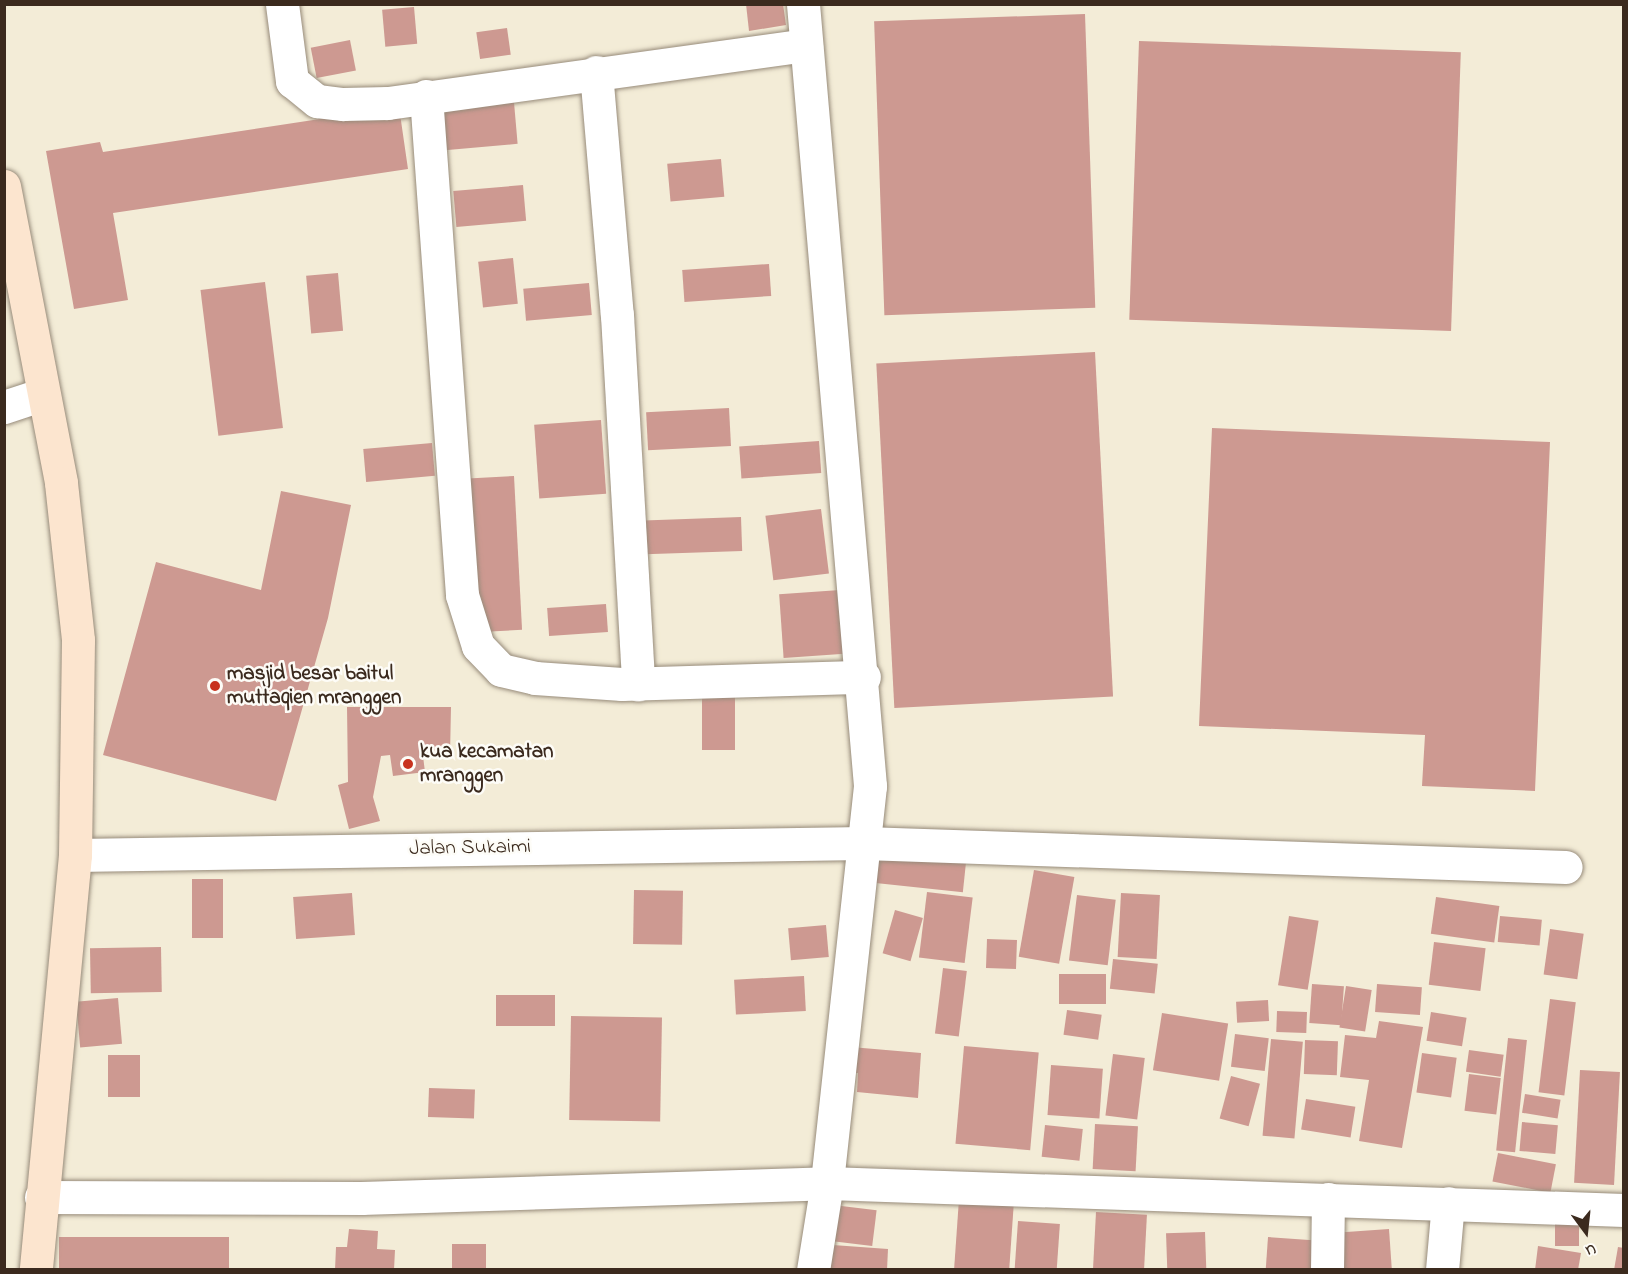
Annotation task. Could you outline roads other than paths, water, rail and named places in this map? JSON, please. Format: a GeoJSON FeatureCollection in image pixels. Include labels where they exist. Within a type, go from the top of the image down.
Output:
{"type":"FeatureCollection","features":[{"type":"Feature","properties":{"kind":"main road"},"geometry":{"type":"LineString","coordinates":[[4,186],[62,483],[78,640],[75,855],[36,1269]]}},
{"type":"Feature","properties":{"kind":"street"},"geometry":{"type":"LineString","coordinates":[[282,4],[292,81],[303,94],[343,104],[426,96],[806,45]]}},
{"type":"Feature","properties":{"kind":"street"},"geometry":{"type":"LineString","coordinates":[[803,4],[864,677],[870,786],[827,1183],[813,1269]]}},
{"type":"Feature","properties":{"kind":"street"},"geometry":{"type":"LineString","coordinates":[[596,72],[617,315],[638,684]]}},
{"type":"Feature","properties":{"kind":"street"},"geometry":{"type":"LineString","coordinates":[[426,96],[462,595],[478,646],[501,670],[638,684],[864,677]]}},
{"type":"Feature","properties":{"kind":"street"},"geometry":{"type":"LineString","coordinates":[[4,407],[43,394]]}},
{"type":"Feature","properties":{"kind":"street","name":"Jalan Sukaimi"},"geometry":{"type":"LineString","coordinates":[[75,855],[864,843],[1566,867]]}},
{"type":"Feature","properties":{"kind":"street"},"geometry":{"type":"LineString","coordinates":[[41,1197],[361,1198],[827,1183],[1623,1210]]}},
{"type":"Feature","properties":{"kind":"street"},"geometry":{"type":"LineString","coordinates":[[1327,1269],[1328,1199]]}},
{"type":"Feature","properties":{"kind":"street"},"geometry":{"type":"LineString","coordinates":[[1442,1269],[1448,1203]]}},
{"type":"Feature","properties":{"kind":"place","name":"masjid besar baitul muttaqien mranggen"},"geometry":{"type":"Point","coordinates":[215,686]}},
{"type":"Feature","properties":{"kind":"place","name":"kua kecamatan mranggen"},"geometry":{"type":"Point","coordinates":[408,764]}}]}
